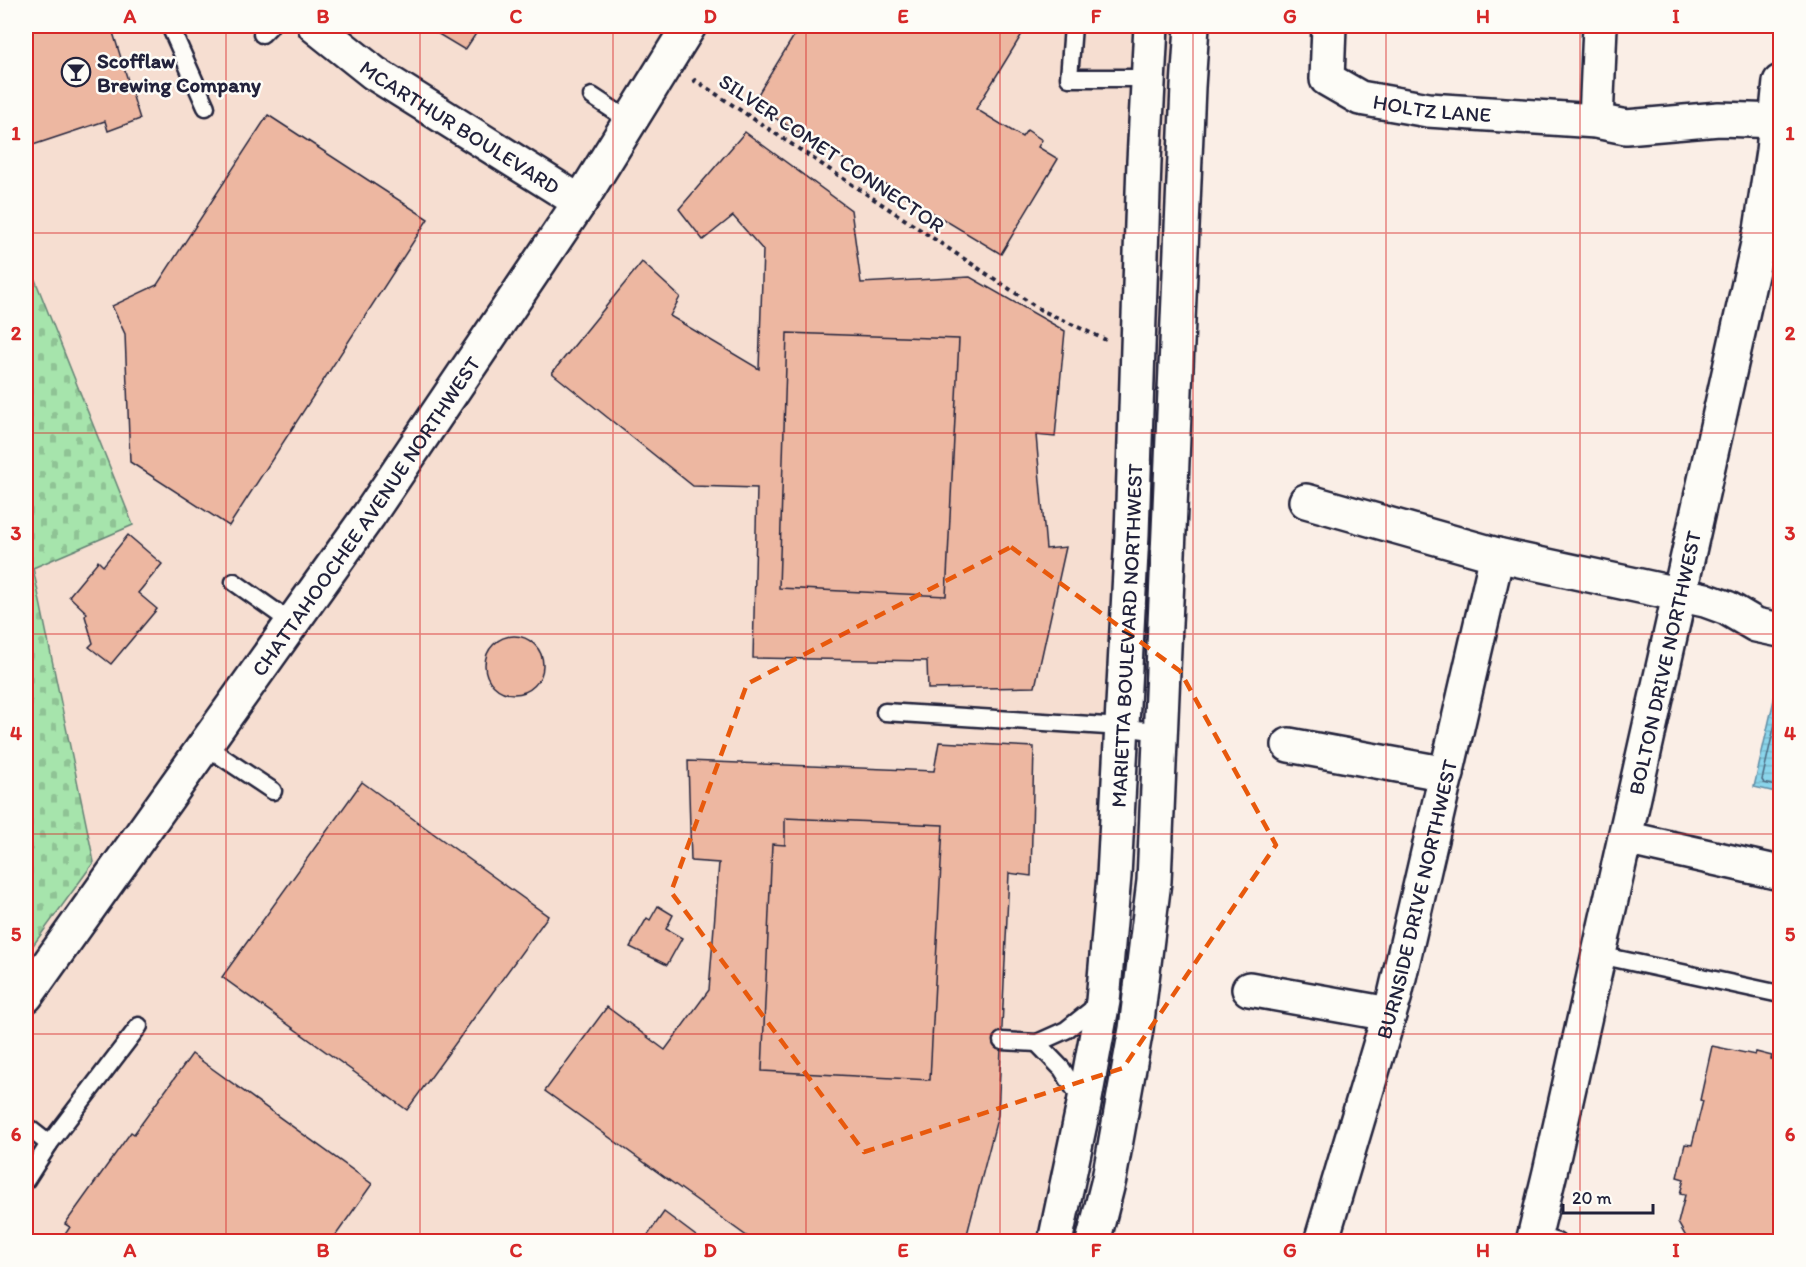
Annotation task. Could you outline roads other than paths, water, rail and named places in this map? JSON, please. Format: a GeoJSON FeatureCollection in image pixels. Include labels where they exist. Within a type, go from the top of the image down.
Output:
{"type":"FeatureCollection","features":[{"type":"Feature","properties":{"kind":"street","name":"MCARTHUR BOULEVARD"},"geometry":{"type":"LineString","coordinates":[[315,26],[374,73],[580,202]]}},
{"type":"Feature","properties":{"kind":"street","name":"CHATTAHOOCHEE AVENUE NORTHWEST"},"geometry":{"type":"LineString","coordinates":[[26,996],[369,515],[580,202],[689,26]]}},
{"type":"Feature","properties":{"kind":"street","name":"MARIETTA BOULEVARD NORTHWEST"},"geometry":{"type":"LineString","coordinates":[[1055,1242],[1103,1001],[1114,876],[1132,534],[1144,161],[1151,26]]}},
{"type":"Feature","properties":{"kind":"street"},"geometry":{"type":"LineString","coordinates":[[1093,1242],[1109,1179],[1136,1029],[1154,881],[1192,26]]}},
{"type":"Feature","properties":{"kind":"street","name":"HOLTZ LANE"},"geometry":{"type":"LineString","coordinates":[[1329,26],[1327,79],[1360,98],[1428,110],[1596,122],[1626,127],[1719,119],[1779,121]]}},
{"type":"Feature","properties":{"kind":"street"},"geometry":{"type":"LineString","coordinates":[[1596,122],[1600,26]]}},
{"type":"Feature","properties":{"kind":"street","name":"BOLTON DRIVE NORTHWEST"},"geometry":{"type":"LineString","coordinates":[[1541,1240],[1550,1172],[1761,230],[1779,121],[1780,82]]}},
{"type":"Feature","properties":{"kind":"street"},"geometry":{"type":"LineString","coordinates":[[1306,501],[1497,555],[1680,593],[1727,608],[1756,625],[1780,630]]}},
{"type":"Feature","properties":{"kind":"street","name":"BURNSIDE DRIVE NORTHWEST"},"geometry":{"type":"LineString","coordinates":[[1322,1242],[1389,1014],[1497,555]]}},
{"type":"Feature","properties":{"kind":"street"},"geometry":{"type":"LineString","coordinates":[[1289,744],[1447,774]]}},
{"type":"Feature","properties":{"kind":"street"},"geometry":{"type":"LineString","coordinates":[[1625,838],[1780,873]]}},
{"type":"Feature","properties":{"kind":"street"},"geometry":{"type":"LineString","coordinates":[[1249,989],[1389,1014]]}},
{"type":"Feature","properties":{"kind":"lane"},"geometry":{"type":"LineString","coordinates":[[170,26],[206,107]]}},
{"type":"Feature","properties":{"kind":"lane"},"geometry":{"type":"LineString","coordinates":[[1072,26],[1069,78],[1149,78]]}},
{"type":"Feature","properties":{"kind":"lane"},"geometry":{"type":"LineString","coordinates":[[592,96],[630,121]]}},
{"type":"Feature","properties":{"kind":"lane"},"geometry":{"type":"LineString","coordinates":[[234,582],[292,623]]}},
{"type":"Feature","properties":{"kind":"lane"},"geometry":{"type":"LineString","coordinates":[[885,712],[1122,727],[1160,732]]}},
{"type":"Feature","properties":{"kind":"lane"},"geometry":{"type":"LineString","coordinates":[[204,746],[273,791]]}},
{"type":"Feature","properties":{"kind":"lane"},"geometry":{"type":"LineString","coordinates":[[1599,955],[1780,994]]}},
{"type":"Feature","properties":{"kind":"lane"},"geometry":{"type":"LineString","coordinates":[[1002,1041],[1037,1043],[1066,1030],[1103,1001]]}},
{"type":"Feature","properties":{"kind":"lane"},"geometry":{"type":"LineString","coordinates":[[26,1180],[49,1144],[139,1026]]}},
{"type":"Feature","properties":{"kind":"lane"},"geometry":{"type":"LineString","coordinates":[[1037,1043],[1062,1070],[1084,1104]]}},
{"type":"Feature","properties":{"kind":"lane"},"geometry":{"type":"LineString","coordinates":[[26,1126],[49,1144]]}},
{"type":"Feature","properties":{"kind":"water"},"geometry":{"type":"Polygon","coordinates":[[[1775,695],[1780,697],[1780,793],[1754,787],[1775,695]]]}},
{"type":"Feature","properties":{"kind":"place","name":"Scofflaw Brewing Company"},"geometry":{"type":"Point","coordinates":[76,72]}}]}
